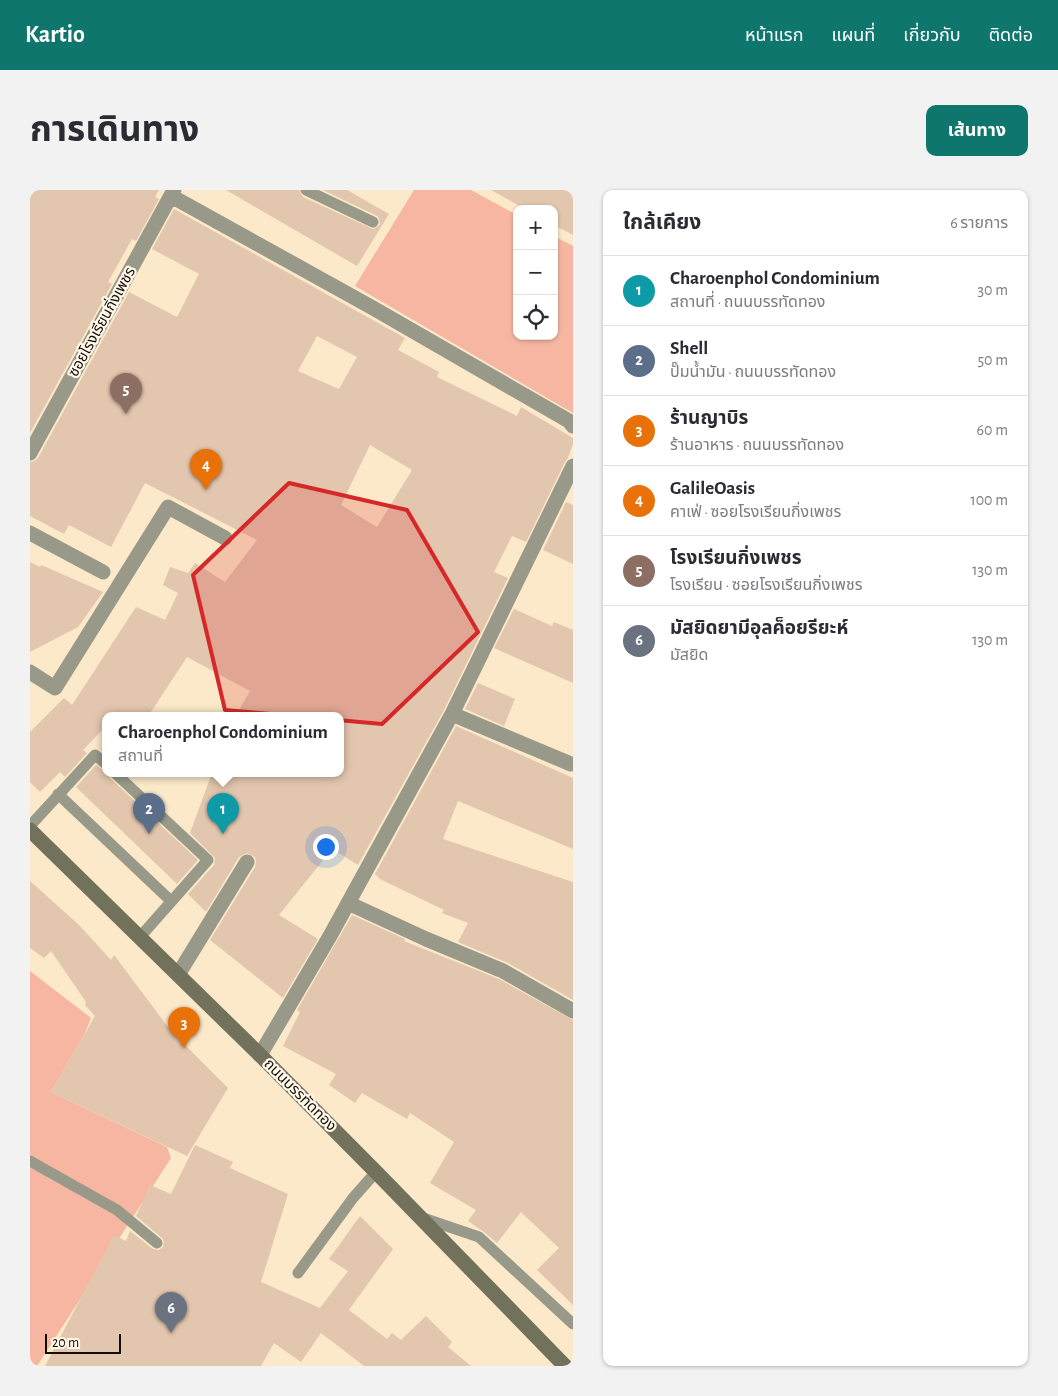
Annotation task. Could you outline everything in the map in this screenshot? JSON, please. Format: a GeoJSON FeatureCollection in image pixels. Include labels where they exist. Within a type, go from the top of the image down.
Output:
{"type":"FeatureCollection","features":[{"type":"Feature","properties":{"kind":"main road","name":"ถนนบรรทัดทอง"},"geometry":{"type":"LineString","coordinates":[[30,828],[260,1055],[565,1366]]}},
{"type":"Feature","properties":{"kind":"street"},"geometry":{"type":"LineString","coordinates":[[173,193],[569,421],[573,426]]}},
{"type":"Feature","properties":{"kind":"street","name":"ซอยโรงเรียนกิ่งเพชร"},"geometry":{"type":"LineString","coordinates":[[30,453],[173,193]]}},
{"type":"Feature","properties":{"kind":"street"},"geometry":{"type":"LineString","coordinates":[[260,1055],[348,903],[452,714],[573,466]]}},
{"type":"Feature","properties":{"kind":"street"},"geometry":{"type":"LineString","coordinates":[[30,672],[55,688],[168,507],[225,538]]}},
{"type":"Feature","properties":{"kind":"street"},"geometry":{"type":"LineString","coordinates":[[30,533],[103,572]]}},
{"type":"Feature","properties":{"kind":"street"},"geometry":{"type":"LineString","coordinates":[[452,714],[571,764]]}},
{"type":"Feature","properties":{"kind":"street"},"geometry":{"type":"LineString","coordinates":[[178,973],[247,862]]}},
{"type":"Feature","properties":{"kind":"street"},"geometry":{"type":"LineString","coordinates":[[348,903],[426,939],[503,971],[573,1010]]}},
{"type":"Feature","properties":{"kind":"lane"},"geometry":{"type":"LineString","coordinates":[[306,190],[373,222]]}},
{"type":"Feature","properties":{"kind":"lane"},"geometry":{"type":"LineString","coordinates":[[30,828],[58,794],[95,755],[102,761]]}},
{"type":"Feature","properties":{"kind":"lane"},"geometry":{"type":"LineString","coordinates":[[119,777],[208,860],[140,937]]}},
{"type":"Feature","properties":{"kind":"lane"},"geometry":{"type":"LineString","coordinates":[[58,794],[171,901]]}},
{"type":"Feature","properties":{"kind":"lane"},"geometry":{"type":"LineString","coordinates":[[30,1161],[117,1210],[157,1243]]}},
{"type":"Feature","properties":{"kind":"lane"},"geometry":{"type":"LineString","coordinates":[[298,1274],[353,1198],[376,1172]]}},
{"type":"Feature","properties":{"kind":"lane"},"geometry":{"type":"LineString","coordinates":[[421,1218],[479,1237],[573,1324]]}},
{"type":"Feature","properties":{"kind":"highlighted area"},"geometry":{"type":"Polygon","coordinates":[[[289,483],[407,510],[478,632],[382,724],[225,710],[193,575],[289,483]]]}},
{"type":"Feature","properties":{"kind":"shaded area"},"geometry":{"type":"Polygon","coordinates":[[[414,190],[471,190],[513,213],[513,340],[558,340],[558,238],[573,246],[573,413],[355,286],[414,190]]]}},
{"type":"Feature","properties":{"kind":"shaded area"},"geometry":{"type":"Polygon","coordinates":[[[30,971],[91,1018],[84,1035],[51,1092],[167,1147],[171,1158],[37,1366],[30,1366],[30,971]]]}},
{"type":"Feature","properties":{"kind":"building"},"geometry":{"type":"Polygon","coordinates":[[[30,190],[159,190],[155,197],[159,199],[136,241],[132,239],[108,282],[112,284],[30,433],[30,190]]]}},
{"type":"Feature","properties":{"kind":"building"},"geometry":{"type":"Polygon","coordinates":[[[226,190],[299,190],[303,197],[373,229],[380,225],[377,216],[323,190],[347,190],[389,214],[357,266],[226,190]]]}},
{"type":"Feature","properties":{"kind":"building"},"geometry":{"type":"Polygon","coordinates":[[[491,190],[573,190],[573,235],[558,227],[558,205],[518,205],[491,190]]]}},
{"type":"Feature","properties":{"kind":"building"},"geometry":{"type":"Polygon","coordinates":[[[174,209],[405,338],[398,350],[439,372],[437,377],[517,416],[521,407],[573,438],[568,458],[526,542],[512,536],[494,572],[508,578],[444,710],[358,865],[332,849],[279,915],[318,939],[283,998],[210,940],[255,867],[255,857],[247,853],[239,857],[206,912],[188,894],[214,865],[215,858],[190,833],[211,777],[344,777],[344,712],[238,712],[250,691],[187,657],[151,712],[102,712],[102,730],[83,750],[87,753],[65,777],[60,772],[40,792],[30,782],[30,732],[64,698],[72,705],[136,607],[165,620],[178,593],[163,585],[170,567],[188,573],[195,563],[225,582],[257,540],[145,483],[111,547],[69,525],[64,534],[30,516],[30,462],[38,458],[129,292],[177,317],[199,274],[152,249],[174,209]],[[317,336],[298,371],[339,389],[357,357],[317,336]],[[370,445],[341,505],[377,527],[412,470],[370,445]]]}},
{"type":"Feature","properties":{"kind":"building"},"geometry":{"type":"Polygon","coordinates":[[[566,502],[573,505],[573,564],[543,550],[566,502]]]}},
{"type":"Feature","properties":{"kind":"building"},"geometry":{"type":"Polygon","coordinates":[[[30,562],[103,592],[78,627],[30,652],[30,562]]]}},
{"type":"Feature","properties":{"kind":"building"},"geometry":{"type":"Polygon","coordinates":[[[514,609],[552,626],[554,622],[573,630],[573,683],[494,648],[514,609]]]}},
{"type":"Feature","properties":{"kind":"building"},"geometry":{"type":"Polygon","coordinates":[[[478,683],[515,699],[504,726],[465,709],[478,683]]]}},
{"type":"Feature","properties":{"kind":"building"},"geometry":{"type":"Polygon","coordinates":[[[456,726],[573,778],[573,849],[458,801],[443,839],[573,882],[573,1000],[508,963],[458,942],[468,923],[442,913],[444,910],[380,879],[375,874],[456,726]]]}},
{"type":"Feature","properties":{"kind":"building"},"geometry":{"type":"Polygon","coordinates":[[[96,765],[102,769],[102,777],[109,777],[198,860],[177,884],[76,787],[96,765]]]}},
{"type":"Feature","properties":{"kind":"building"},"geometry":{"type":"Polygon","coordinates":[[[30,881],[79,925],[111,960],[114,955],[171,1031],[228,1088],[187,1156],[51,1092],[95,1016],[85,1005],[86,1002],[51,951],[44,958],[30,948],[30,881]]]}},
{"type":"Feature","properties":{"kind":"building"},"geometry":{"type":"Polygon","coordinates":[[[352,915],[405,939],[404,941],[499,979],[573,1020],[573,1305],[537,1270],[559,1248],[521,1212],[497,1243],[468,1221],[476,1210],[430,1183],[454,1142],[410,1113],[407,1119],[362,1093],[355,1103],[329,1085],[336,1074],[283,1046],[300,1012],[297,1010],[352,915]]]}},
{"type":"Feature","properties":{"kind":"building"},"geometry":{"type":"Polygon","coordinates":[[[195,1145],[233,1162],[230,1168],[288,1194],[261,1282],[320,1308],[348,1271],[329,1259],[360,1216],[393,1249],[349,1310],[387,1339],[392,1333],[401,1340],[426,1316],[452,1342],[448,1347],[471,1366],[364,1366],[321,1333],[301,1362],[274,1343],[261,1366],[45,1366],[114,1235],[126,1241],[130,1231],[153,1249],[159,1250],[163,1247],[164,1241],[162,1238],[136,1216],[150,1185],[171,1194],[195,1145]]]}},
{"type":"Feature","properties":{"kind":"place","name":"โรงเรียนกิ่งเพชร"},"geometry":{"type":"Point","coordinates":[126,414]}},
{"type":"Feature","properties":{"kind":"place","name":"GalileOasis"},"geometry":{"type":"Point","coordinates":[206,490]}},
{"type":"Feature","properties":{"kind":"place","name":"Shell"},"geometry":{"type":"Point","coordinates":[149,834]}},
{"type":"Feature","properties":{"kind":"place","name":"Charoenphol Condominium"},"geometry":{"type":"Point","coordinates":[223,834]}},
{"type":"Feature","properties":{"kind":"place","name":"ร้านญาบิร"},"geometry":{"type":"Point","coordinates":[184,1048]}},
{"type":"Feature","properties":{"kind":"place","name":"มัสยิดยามีอุลค็อยรียะห์"},"geometry":{"type":"Point","coordinates":[171,1333]}}]}
